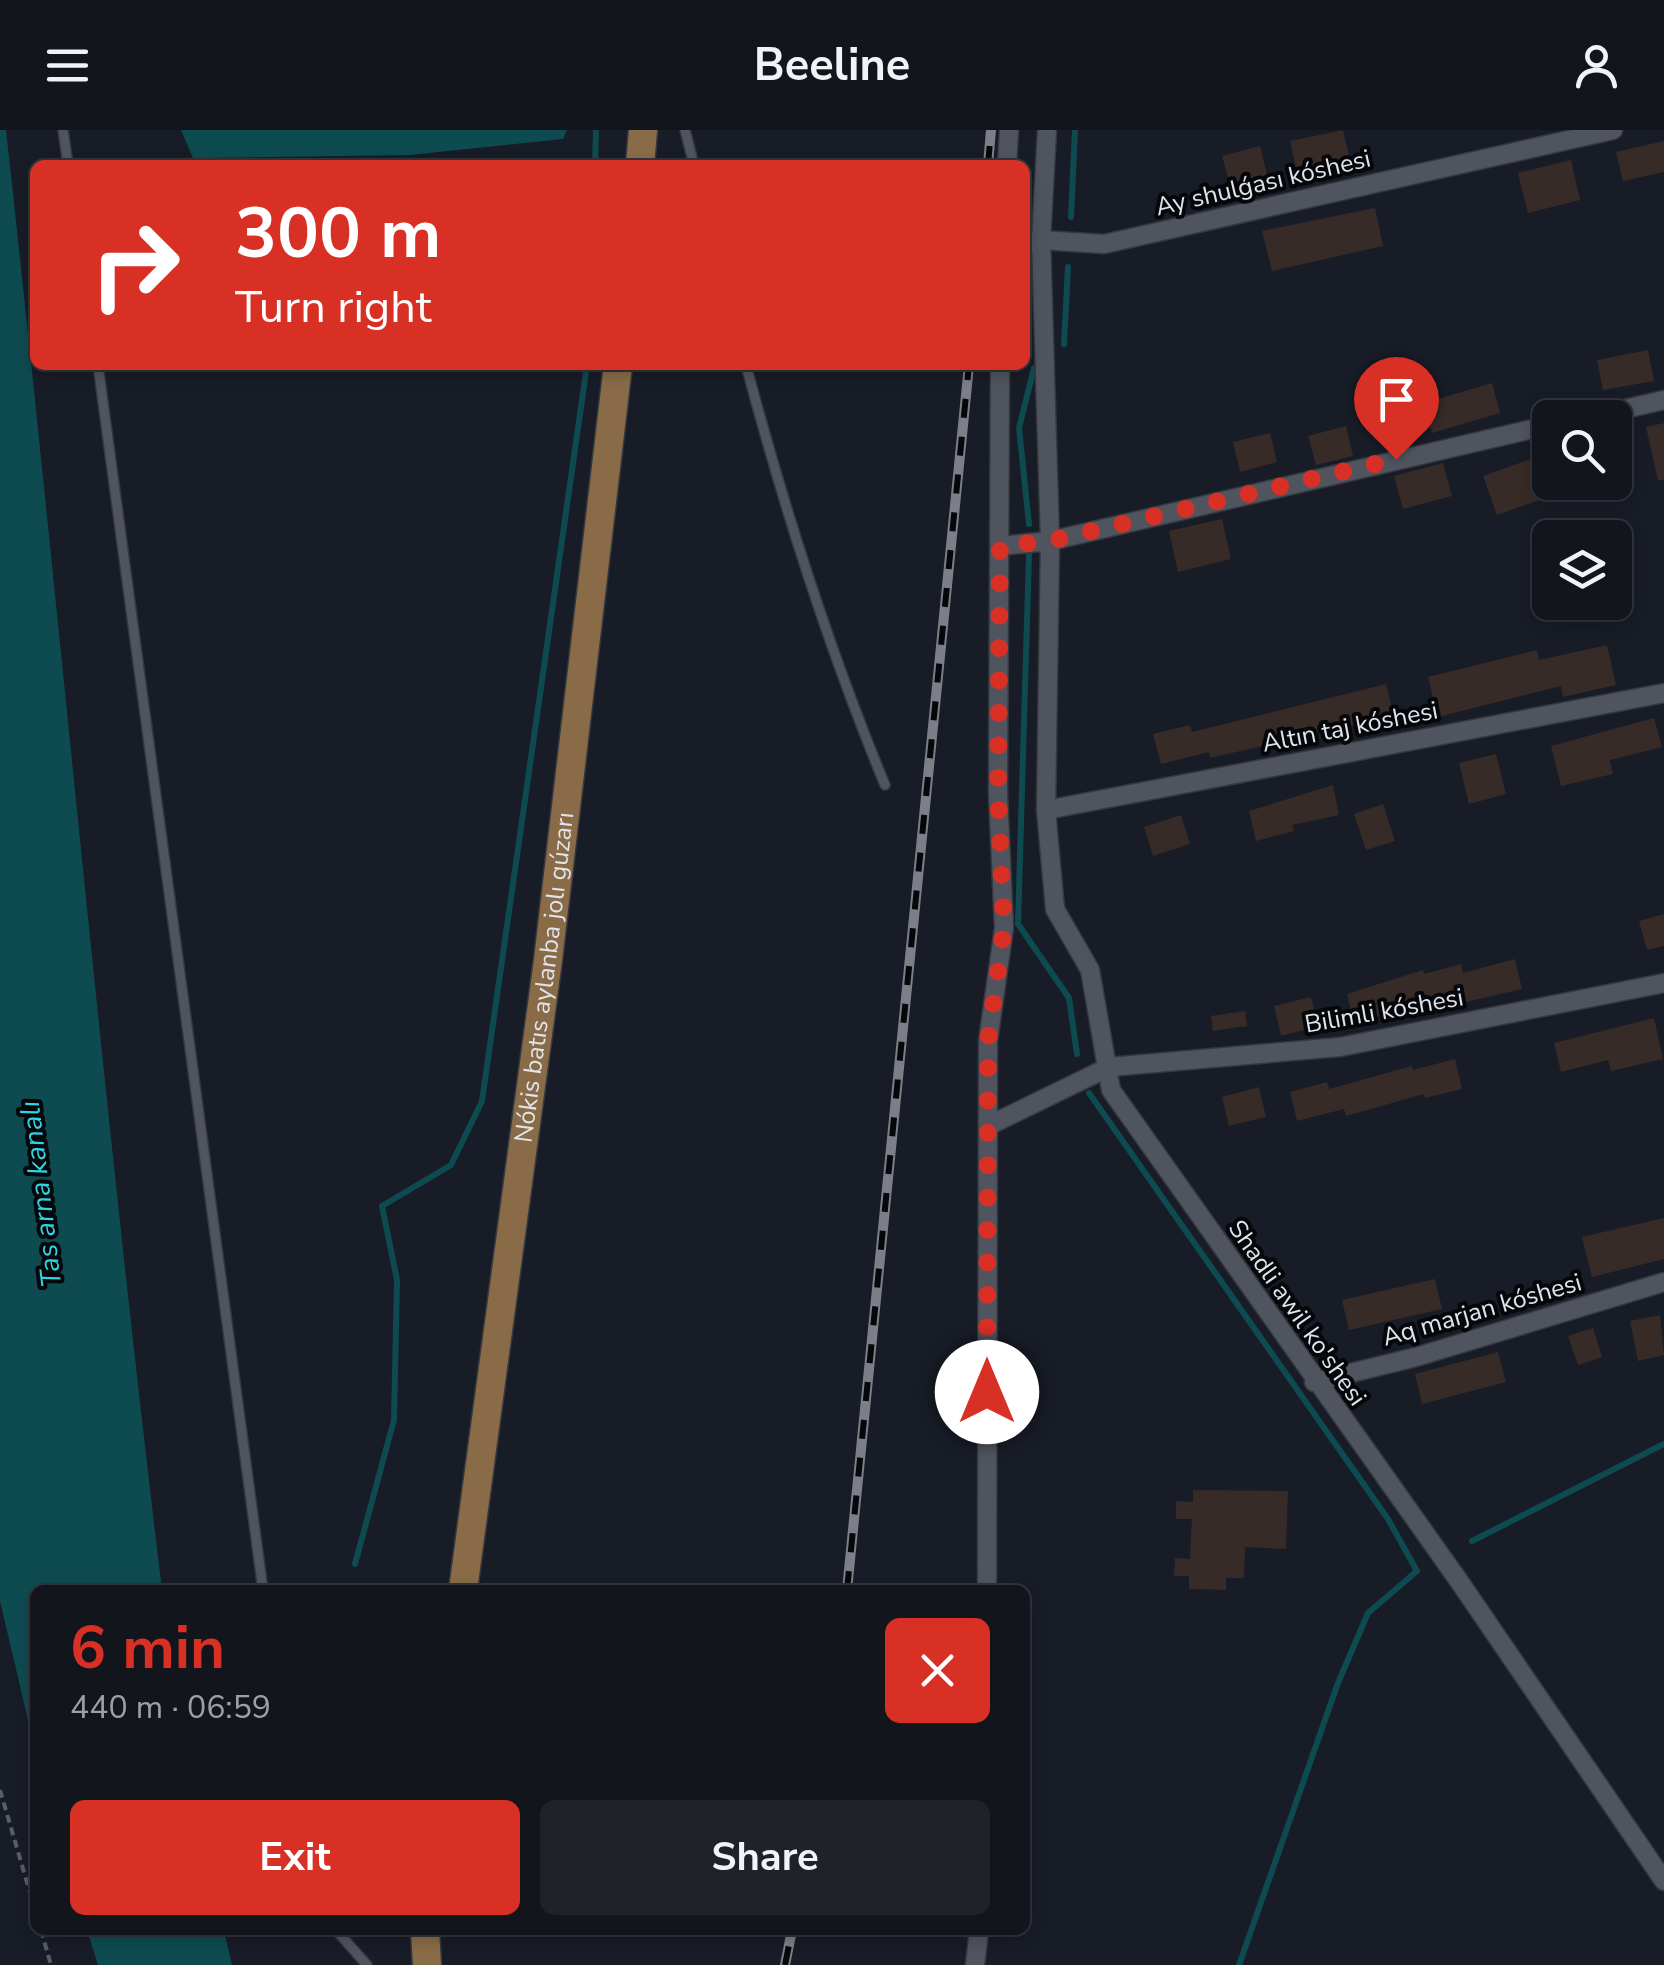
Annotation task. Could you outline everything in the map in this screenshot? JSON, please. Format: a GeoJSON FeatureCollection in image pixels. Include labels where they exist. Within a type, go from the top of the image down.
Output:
{"type":"FeatureCollection","features":[{"type":"Feature","properties":{"kind":"main road"},"geometry":{"type":"LineString","coordinates":[[640,160],[642,130]]}},
{"type":"Feature","properties":{"kind":"main road","name":"Nókis batıs aylanba jolı gúzarı"},"geometry":{"type":"LineString","coordinates":[[464,1585],[548,960],[617,370]]}},
{"type":"Feature","properties":{"kind":"main road"},"geometry":{"type":"LineString","coordinates":[[426,1935],[427,1965]]}},
{"type":"Feature","properties":{"kind":"street"},"geometry":{"type":"LineString","coordinates":[[1007,160],[1009,130]]}},
{"type":"Feature","properties":{"kind":"street","name":"Shadli awil ko'shesi"},"geometry":{"type":"LineString","coordinates":[[1046,130],[1033,242],[1050,541],[1046,810],[1055,909],[1090,970],[1111,1090],[1314,1382],[1460,1582],[1664,1880]]}},
{"type":"Feature","properties":{"kind":"street","name":"Ay shulǵası kóshesi"},"geometry":{"type":"LineString","coordinates":[[1033,242],[1104,244],[1612,130]]}},
{"type":"Feature","properties":{"kind":"street"},"geometry":{"type":"LineString","coordinates":[[987,1585],[988,1041],[1004,928],[998,794],[1000,370]]}},
{"type":"Feature","properties":{"kind":"street"},"geometry":{"type":"LineString","coordinates":[[1632,407],[1664,400]]}},
{"type":"Feature","properties":{"kind":"street"},"geometry":{"type":"LineString","coordinates":[[1000,546],[1050,541],[1532,430]]}},
{"type":"Feature","properties":{"kind":"street","name":"Altın taj kóshesi"},"geometry":{"type":"LineString","coordinates":[[1046,810],[1664,693]]}},
{"type":"Feature","properties":{"kind":"street","name":"Bilimli kóshesi"},"geometry":{"type":"LineString","coordinates":[[1109,1067],[1340,1047],[1664,983]]}},
{"type":"Feature","properties":{"kind":"street"},"geometry":{"type":"LineString","coordinates":[[988,1126],[1109,1067]]}},
{"type":"Feature","properties":{"kind":"street","name":"Aq marjan kóshesi"},"geometry":{"type":"LineString","coordinates":[[1314,1382],[1416,1357],[1664,1282]]}},
{"type":"Feature","properties":{"kind":"street"},"geometry":{"type":"LineString","coordinates":[[976,1965],[979,1935]]}},
{"type":"Feature","properties":{"kind":"lane"},"geometry":{"type":"LineString","coordinates":[[63,130],[67,160]]}},
{"type":"Feature","properties":{"kind":"lane"},"geometry":{"type":"LineString","coordinates":[[685,130],[693,160]]}},
{"type":"Feature","properties":{"kind":"lane"},"geometry":{"type":"LineString","coordinates":[[99,370],[262,1585]]}},
{"type":"Feature","properties":{"kind":"lane"},"geometry":{"type":"LineString","coordinates":[[747,370],[784,506],[836,667],[885,784]]}},
{"type":"Feature","properties":{"kind":"lane"},"geometry":{"type":"LineString","coordinates":[[340,1935],[367,1965]]}},
{"type":"Feature","properties":{"kind":"path"},"geometry":{"type":"LineString","coordinates":[[0,1790],[30,1893]]}},
{"type":"Feature","properties":{"kind":"path"},"geometry":{"type":"LineString","coordinates":[[42,1935],[51,1965]]}},
{"type":"Feature","properties":{"kind":"water","name":"Tas arna kanalı"},"geometry":{"type":"Polygon","coordinates":[[[0,130],[6,130],[161,1585],[30,1585],[30,1729],[0,1601],[0,130]]]}},
{"type":"Feature","properties":{"kind":"water"},"geometry":{"type":"Polygon","coordinates":[[[181,130],[567,130],[563,139],[410,155],[193,158],[181,130]]]}},
{"type":"Feature","properties":{"kind":"water"},"geometry":{"type":"Polygon","coordinates":[[[89,1935],[225,1935],[232,1965],[98,1965],[89,1935]]]}},
{"type":"Feature","properties":{"kind":"building"},"geometry":{"type":"Polygon","coordinates":[[[1343,130],[1352,169],[1299,182],[1290,141],[1343,130]]]}},
{"type":"Feature","properties":{"kind":"building"},"geometry":{"type":"Polygon","coordinates":[[[1664,141],[1664,172],[1623,181],[1616,152],[1664,141]]]}},
{"type":"Feature","properties":{"kind":"building"},"geometry":{"type":"Polygon","coordinates":[[[1260,146],[1267,175],[1230,185],[1222,156],[1260,146]]]}},
{"type":"Feature","properties":{"kind":"building"},"geometry":{"type":"Polygon","coordinates":[[[1571,160],[1580,200],[1528,213],[1518,173],[1571,160]]]}},
{"type":"Feature","properties":{"kind":"building"},"geometry":{"type":"Polygon","coordinates":[[[1375,208],[1383,246],[1272,271],[1262,231],[1375,208]]]}},
{"type":"Feature","properties":{"kind":"building"},"geometry":{"type":"Polygon","coordinates":[[[1648,350],[1654,381],[1603,390],[1597,360],[1648,350]]]}},
{"type":"Feature","properties":{"kind":"building"},"geometry":{"type":"Polygon","coordinates":[[[1492,383],[1500,413],[1432,433],[1431,428],[1391,438],[1383,409],[1420,400],[1421,404],[1492,383]]]}},
{"type":"Feature","properties":{"kind":"building"},"geometry":{"type":"Polygon","coordinates":[[[1664,423],[1664,480],[1658,480],[1646,427],[1664,423]]]}},
{"type":"Feature","properties":{"kind":"building"},"geometry":{"type":"Polygon","coordinates":[[[1346,426],[1353,456],[1316,465],[1308,436],[1346,426]]]}},
{"type":"Feature","properties":{"kind":"building"},"geometry":{"type":"Polygon","coordinates":[[[1270,433],[1277,462],[1240,472],[1233,442],[1270,433]]]}},
{"type":"Feature","properties":{"kind":"building"},"geometry":{"type":"Polygon","coordinates":[[[1532,459],[1532,500],[1540,500],[1497,515],[1483,476],[1532,459]]]}},
{"type":"Feature","properties":{"kind":"building"},"geometry":{"type":"Polygon","coordinates":[[[1443,463],[1452,496],[1403,509],[1394,476],[1443,463]]]}},
{"type":"Feature","properties":{"kind":"building"},"geometry":{"type":"Polygon","coordinates":[[[1222,519],[1231,559],[1178,572],[1169,531],[1222,519]]]}},
{"type":"Feature","properties":{"kind":"building"},"geometry":{"type":"Polygon","coordinates":[[[1607,645],[1616,685],[1563,697],[1561,686],[1438,717],[1428,677],[1537,650],[1539,660],[1607,645]]]}},
{"type":"Feature","properties":{"kind":"building"},"geometry":{"type":"Polygon","coordinates":[[[1386,684],[1394,716],[1210,758],[1209,752],[1161,764],[1153,734],[1190,725],[1192,732],[1386,684]]]}},
{"type":"Feature","properties":{"kind":"building"},"geometry":{"type":"Polygon","coordinates":[[[1654,718],[1662,747],[1610,760],[1613,774],[1561,786],[1551,746],[1654,718]]]}},
{"type":"Feature","properties":{"kind":"building"},"geometry":{"type":"Polygon","coordinates":[[[1496,754],[1506,794],[1469,804],[1459,763],[1496,754]]]}},
{"type":"Feature","properties":{"kind":"building"},"geometry":{"type":"Polygon","coordinates":[[[1333,785],[1339,815],[1292,825],[1294,831],[1256,841],[1249,811],[1333,785]]]}},
{"type":"Feature","properties":{"kind":"building"},"geometry":{"type":"Polygon","coordinates":[[[1383,804],[1395,841],[1366,850],[1354,814],[1383,804]]]}},
{"type":"Feature","properties":{"kind":"building"},"geometry":{"type":"Polygon","coordinates":[[[1181,815],[1190,844],[1153,856],[1144,827],[1181,815]]]}},
{"type":"Feature","properties":{"kind":"building"},"geometry":{"type":"Polygon","coordinates":[[[1664,914],[1664,946],[1647,950],[1639,921],[1664,914]]]}},
{"type":"Feature","properties":{"kind":"building"},"geometry":{"type":"Polygon","coordinates":[[[1515,959],[1522,989],[1439,1008],[1436,998],[1354,1024],[1347,994],[1423,970],[1424,974],[1461,964],[1463,973],[1515,959]]]}},
{"type":"Feature","properties":{"kind":"building"},"geometry":{"type":"Polygon","coordinates":[[[1311,997],[1318,1026],[1281,1036],[1274,1006],[1311,997]]]}},
{"type":"Feature","properties":{"kind":"building"},"geometry":{"type":"Polygon","coordinates":[[[1245,1011],[1247,1026],[1213,1031],[1211,1016],[1245,1011]]]}},
{"type":"Feature","properties":{"kind":"building"},"geometry":{"type":"Polygon","coordinates":[[[1654,1018],[1663,1059],[1611,1071],[1608,1060],[1561,1072],[1554,1043],[1654,1018]]]}},
{"type":"Feature","properties":{"kind":"building"},"geometry":{"type":"Polygon","coordinates":[[[1455,1059],[1462,1089],[1425,1098],[1424,1094],[1346,1116],[1344,1109],[1297,1121],[1290,1092],[1327,1082],[1329,1089],[1412,1066],[1413,1070],[1455,1059]]]}},
{"type":"Feature","properties":{"kind":"building"},"geometry":{"type":"Polygon","coordinates":[[[1259,1087],[1266,1117],[1229,1126],[1222,1097],[1259,1087]]]}},
{"type":"Feature","properties":{"kind":"building"},"geometry":{"type":"Polygon","coordinates":[[[1664,1218],[1664,1259],[1592,1277],[1582,1237],[1664,1218]]]}},
{"type":"Feature","properties":{"kind":"building"},"geometry":{"type":"Polygon","coordinates":[[[1435,1279],[1442,1309],[1349,1330],[1342,1300],[1435,1279]]]}},
{"type":"Feature","properties":{"kind":"building"},"geometry":{"type":"Polygon","coordinates":[[[1660,1315],[1664,1355],[1638,1361],[1630,1321],[1660,1315]]]}},
{"type":"Feature","properties":{"kind":"building"},"geometry":{"type":"Polygon","coordinates":[[[1593,1328],[1602,1357],[1578,1365],[1568,1336],[1593,1328]]]}},
{"type":"Feature","properties":{"kind":"building"},"geometry":{"type":"Polygon","coordinates":[[[1498,1352],[1506,1382],[1422,1404],[1415,1374],[1498,1352]]]}},
{"type":"Feature","properties":{"kind":"building"},"geometry":{"type":"Polygon","coordinates":[[[1193,1490],[1288,1491],[1286,1549],[1245,1547],[1244,1578],[1226,1578],[1226,1590],[1189,1589],[1189,1576],[1174,1576],[1175,1558],[1190,1559],[1192,1519],[1176,1519],[1176,1501],[1193,1502],[1193,1490]]]}},
{"type":"Feature","properties":{"kind":"waterway"},"geometry":{"type":"LineString","coordinates":[[595,160],[596,130]]}},
{"type":"Feature","properties":{"kind":"waterway"},"geometry":{"type":"LineString","coordinates":[[1071,217],[1075,130]]}},
{"type":"Feature","properties":{"kind":"waterway"},"geometry":{"type":"LineString","coordinates":[[1064,344],[1068,267]]}},
{"type":"Feature","properties":{"kind":"waterway"},"geometry":{"type":"LineString","coordinates":[[1029,524],[1019,428],[1034,368]]}},
{"type":"Feature","properties":{"kind":"waterway"},"geometry":{"type":"LineString","coordinates":[[355,1564],[394,1420],[397,1280],[382,1206],[451,1165],[482,1101],[586,370]]}},
{"type":"Feature","properties":{"kind":"waterway"},"geometry":{"type":"LineString","coordinates":[[1029,554],[1018,924],[1069,998],[1077,1054]]}},
{"type":"Feature","properties":{"kind":"waterway"},"geometry":{"type":"LineString","coordinates":[[1089,1093],[1388,1519],[1417,1571],[1368,1613],[1338,1683],[1239,1965]]}},
{"type":"Feature","properties":{"kind":"waterway"},"geometry":{"type":"LineString","coordinates":[[1472,1541],[1664,1444]]}},
{"type":"Feature","properties":{"kind":"railway"},"geometry":{"type":"LineString","coordinates":[[988,160],[991,130]]}},
{"type":"Feature","properties":{"kind":"railway"},"geometry":{"type":"LineString","coordinates":[[847,1585],[969,370]]}},
{"type":"Feature","properties":{"kind":"railway"},"geometry":{"type":"LineString","coordinates":[[785,1965],[791,1935]]}},
{"type":"Feature","properties":{"kind":"route"},"geometry":{"type":"LineString","coordinates":[[987,1392],[988,1041],[1004,928],[998,794],[1000,546],[1050,541],[1396,459]]}}]}
